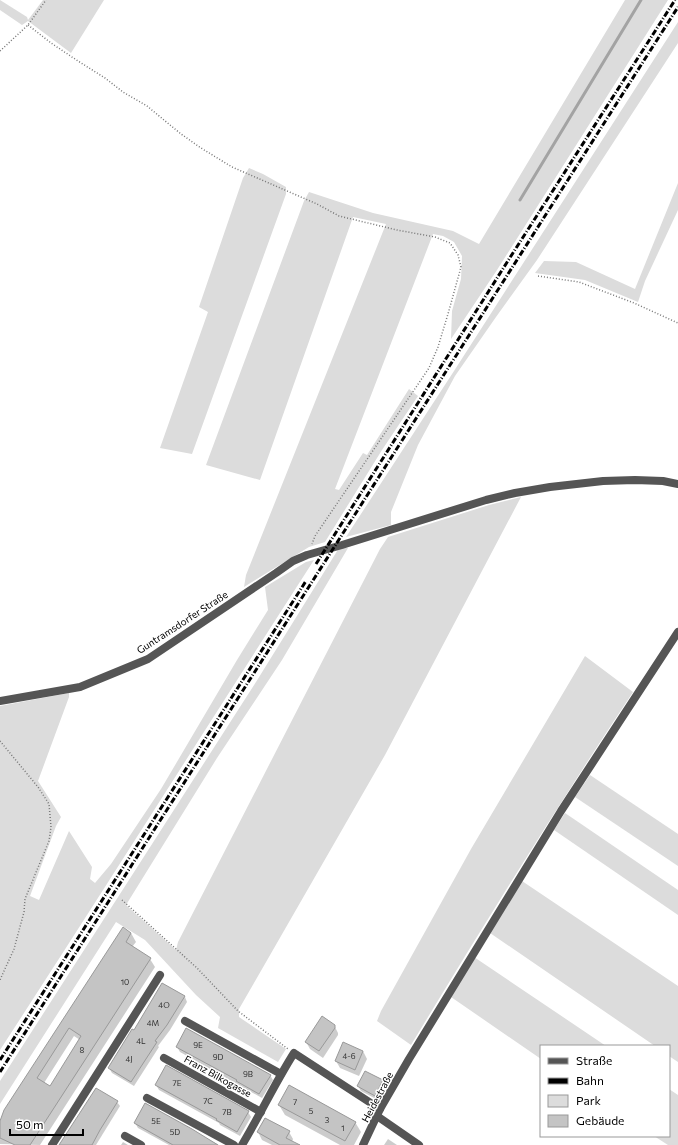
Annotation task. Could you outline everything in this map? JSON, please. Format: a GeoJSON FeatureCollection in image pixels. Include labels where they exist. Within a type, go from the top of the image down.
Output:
{"type":"FeatureCollection","features":[{"type":"Feature","properties":{"kind":"street","name":"Guntramsdorfer Straße"},"geometry":{"type":"LineString","coordinates":[[0,701],[80,687],[148,659],[293,561],[319,551],[486,500],[515,493],[550,487],[603,481],[663,481],[678,484]]}},
{"type":"Feature","properties":{"kind":"street","name":"Heidestraße"},"geometry":{"type":"LineString","coordinates":[[363,1145],[379,1112],[409,1059],[561,811],[678,632]]}},
{"type":"Feature","properties":{"kind":"street"},"geometry":{"type":"LineString","coordinates":[[52,1145],[160,975]]}},
{"type":"Feature","properties":{"kind":"street"},"geometry":{"type":"LineString","coordinates":[[185,1021],[281,1074]]}},
{"type":"Feature","properties":{"kind":"street"},"geometry":{"type":"LineString","coordinates":[[242,1145],[294,1053],[379,1112],[419,1145]]}},
{"type":"Feature","properties":{"kind":"street","name":"Franz Bilkogasse"},"geometry":{"type":"LineString","coordinates":[[164,1058],[261,1112]]}},
{"type":"Feature","properties":{"kind":"street"},"geometry":{"type":"LineString","coordinates":[[147,1098],[234,1145]]}},
{"type":"Feature","properties":{"kind":"street"},"geometry":{"type":"LineString","coordinates":[[125,1136],[141,1145]]}},
{"type":"Feature","properties":{"kind":"path"},"geometry":{"type":"LineString","coordinates":[[0,51],[28,25],[46,0]]}},
{"type":"Feature","properties":{"kind":"path"},"geometry":{"type":"LineString","coordinates":[[28,25],[72,58],[147,106],[201,148],[232,167],[317,204],[339,216],[397,230],[435,237],[450,243],[458,255],[461,267],[440,340],[429,368],[315,536],[307,555]]}},
{"type":"Feature","properties":{"kind":"path"},"geometry":{"type":"LineString","coordinates":[[538,276],[579,282],[634,303],[678,323]]}},
{"type":"Feature","properties":{"kind":"path"},"geometry":{"type":"LineString","coordinates":[[0,741],[38,787],[48,804],[52,827],[49,841],[25,899],[24,912],[14,949],[0,980]]}},
{"type":"Feature","properties":{"kind":"path"},"geometry":{"type":"LineString","coordinates":[[122,900],[197,968],[238,1011],[294,1053]]}},
{"type":"Feature","properties":{"kind":"green space"},"geometry":{"type":"Polygon","coordinates":[[[0,0],[27,17],[28,20],[43,0],[104,0],[71,53],[28,21],[22,25],[0,10],[0,0]]]}},
{"type":"Feature","properties":{"kind":"green space"},"geometry":{"type":"Polygon","coordinates":[[[625,0],[668,0],[497,270],[451,339],[452,311],[461,279],[462,256],[454,242],[443,236],[433,234],[335,489],[339,490],[363,453],[367,455],[409,389],[418,396],[382,450],[325,542],[309,547],[244,587],[246,575],[386,224],[353,217],[260,480],[206,465],[304,201],[309,192],[373,213],[453,231],[479,244],[625,0]]]}},
{"type":"Feature","properties":{"kind":"green space"},"geometry":{"type":"Polygon","coordinates":[[[678,22],[678,43],[537,260],[455,376],[418,445],[391,512],[391,525],[346,537],[454,371],[678,22]]]}},
{"type":"Feature","properties":{"kind":"green space"},"geometry":{"type":"Polygon","coordinates":[[[249,168],[286,187],[286,194],[192,454],[160,448],[208,312],[199,307],[243,178],[249,168]]]}},
{"type":"Feature","properties":{"kind":"green space"},"geometry":{"type":"Polygon","coordinates":[[[678,183],[678,210],[645,281],[638,302],[585,280],[535,273],[544,261],[576,262],[635,289],[678,183]]]}},
{"type":"Feature","properties":{"kind":"green space"},"geometry":{"type":"Polygon","coordinates":[[[521,497],[385,755],[239,1009],[239,1017],[286,1049],[278,1062],[218,1028],[220,1017],[196,995],[145,940],[116,922],[0,1104],[0,1081],[256,682],[339,548],[348,548],[282,660],[217,758],[126,905],[176,950],[178,942],[380,549],[388,537],[489,505],[521,497]]]}},
{"type":"Feature","properties":{"kind":"green space"},"geometry":{"type":"Polygon","coordinates":[[[314,560],[0,1050],[0,706],[69,693],[69,697],[38,781],[61,817],[56,826],[30,896],[39,900],[69,831],[92,867],[90,879],[95,883],[111,864],[161,789],[268,610],[265,587],[306,562],[314,560]]]}},
{"type":"Feature","properties":{"kind":"green space"},"geometry":{"type":"Polygon","coordinates":[[[585,656],[633,692],[520,867],[411,1045],[377,1021],[381,1011],[471,849],[585,656]]]}},
{"type":"Feature","properties":{"kind":"green space"},"geometry":{"type":"Polygon","coordinates":[[[590,775],[678,834],[678,866],[575,797],[590,775]]]}},
{"type":"Feature","properties":{"kind":"green space"},"geometry":{"type":"Polygon","coordinates":[[[565,813],[678,890],[678,915],[554,830],[565,813]]]}},
{"type":"Feature","properties":{"kind":"green space"},"geometry":{"type":"Polygon","coordinates":[[[522,881],[678,986],[678,1062],[670,1057],[670,1045],[654,1045],[490,933],[522,881]]]}},
{"type":"Feature","properties":{"kind":"green space"},"geometry":{"type":"Polygon","coordinates":[[[474,957],[605,1045],[540,1045],[540,1058],[451,997],[474,957]]]}},
{"type":"Feature","properties":{"kind":"green space"},"geometry":{"type":"Polygon","coordinates":[[[670,1090],[678,1095],[678,1145],[668,1145],[656,1137],[670,1137],[670,1090]]]}},
{"type":"Feature","properties":{"kind":"building"},"geometry":{"type":"Polygon","coordinates":[[[123,927],[131,933],[126,942],[151,958],[30,1145],[15,1145],[0,1138],[0,1121],[4,1110],[123,927]],[[69,1028],[37,1078],[50,1086],[81,1036],[69,1028]]]}},
{"type":"Feature","properties":{"kind":"building"},"geometry":{"type":"Polygon","coordinates":[[[162,983],[185,996],[155,1041],[157,1042],[131,1082],[108,1068],[132,1029],[134,1030],[162,983]]]}},
{"type":"Feature","properties":{"kind":"building"},"geometry":{"type":"Polygon","coordinates":[[[322,1016],[335,1025],[335,1028],[319,1051],[305,1042],[322,1016]]]}},
{"type":"Feature","properties":{"kind":"building"},"geometry":{"type":"Polygon","coordinates":[[[186,1028],[271,1075],[259,1094],[236,1081],[237,1080],[176,1047],[186,1028]]]}},
{"type":"Feature","properties":{"kind":"building"},"geometry":{"type":"Polygon","coordinates":[[[343,1042],[363,1051],[355,1070],[335,1061],[343,1042]]]}},
{"type":"Feature","properties":{"kind":"building"},"geometry":{"type":"Polygon","coordinates":[[[166,1065],[249,1111],[237,1132],[216,1120],[217,1119],[155,1085],[166,1065]]]}},
{"type":"Feature","properties":{"kind":"building"},"geometry":{"type":"Polygon","coordinates":[[[365,1071],[383,1080],[375,1096],[357,1086],[365,1071]]]}},
{"type":"Feature","properties":{"kind":"building"},"geometry":{"type":"Polygon","coordinates":[[[289,1085],[356,1122],[345,1141],[278,1105],[289,1085]]]}},
{"type":"Feature","properties":{"kind":"building"},"geometry":{"type":"Polygon","coordinates":[[[96,1088],[118,1101],[92,1145],[59,1145],[96,1088]]]}},
{"type":"Feature","properties":{"kind":"building"},"geometry":{"type":"Polygon","coordinates":[[[145,1103],[218,1145],[173,1145],[134,1123],[145,1103]]]}},
{"type":"Feature","properties":{"kind":"building"},"geometry":{"type":"Polygon","coordinates":[[[265,1118],[290,1131],[286,1138],[300,1145],[280,1145],[257,1132],[265,1118]]]}},
{"type":"Feature","properties":{"kind":"waterway"},"geometry":{"type":"LineString","coordinates":[[520,200],[641,0]]}},
{"type":"Feature","properties":{"kind":"railway"},"geometry":{"type":"LineString","coordinates":[[316,564],[675,0]]}},
{"type":"Feature","properties":{"kind":"railway"},"geometry":{"type":"LineString","coordinates":[[0,1072],[678,7]]}},
{"type":"Feature","properties":{"kind":"railway"},"geometry":{"type":"LineString","coordinates":[[0,1060],[306,581]]}}]}
